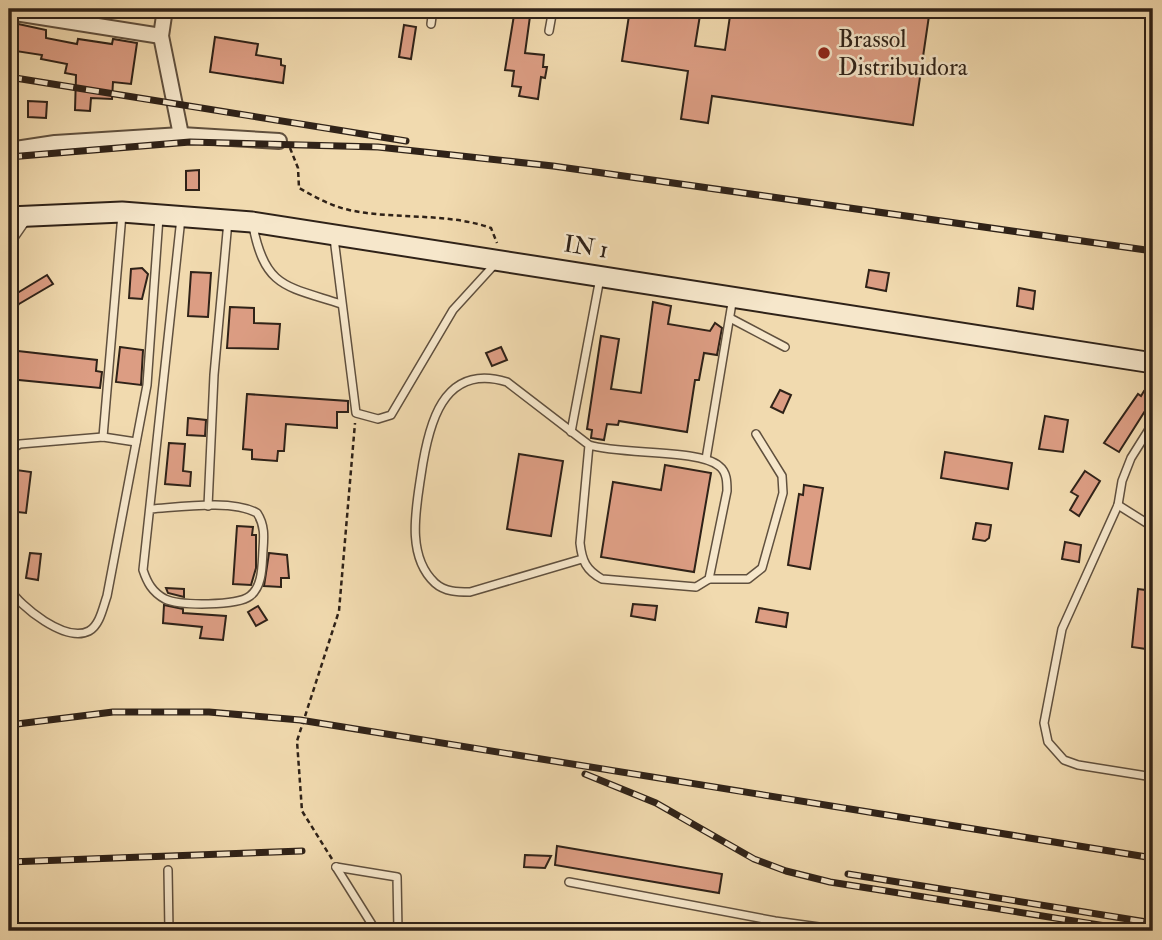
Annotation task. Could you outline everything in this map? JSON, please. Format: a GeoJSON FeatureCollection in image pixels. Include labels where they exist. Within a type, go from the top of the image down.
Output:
{"type":"FeatureCollection","features":[{"type":"Feature","properties":{"kind":"street"},"geometry":{"type":"LineString","coordinates":[[165,9],[161,36],[181,135]]}},
{"type":"Feature","properties":{"kind":"street"},"geometry":{"type":"LineString","coordinates":[[9,12],[161,36]]}},
{"type":"Feature","properties":{"kind":"street"},"geometry":{"type":"LineString","coordinates":[[9,150],[55,143],[181,135],[279,141]]}},
{"type":"Feature","properties":{"kind":"street","name":"IN 1"},"geometry":{"type":"LineString","coordinates":[[9,217],[122,212],[252,222],[334,232],[1153,363]]}},
{"type":"Feature","properties":{"kind":"lane"},"geometry":{"type":"LineString","coordinates":[[431,24],[433,9]]}},
{"type":"Feature","properties":{"kind":"lane"},"geometry":{"type":"LineString","coordinates":[[549,31],[553,9]]}},
{"type":"Feature","properties":{"kind":"lane"},"geometry":{"type":"LineString","coordinates":[[103,437],[122,212]]}},
{"type":"Feature","properties":{"kind":"lane"},"geometry":{"type":"LineString","coordinates":[[9,245],[29,215]]}},
{"type":"Feature","properties":{"kind":"lane"},"geometry":{"type":"LineString","coordinates":[[9,588],[37,617],[57,628],[73,633],[88,632],[96,624],[107,596],[147,385],[159,216]]}},
{"type":"Feature","properties":{"kind":"lane"},"geometry":{"type":"LineString","coordinates":[[151,509],[208,506],[249,508],[262,520],[262,570],[258,586],[250,597],[233,602],[177,603],[163,598],[147,584],[143,570],[181,218]]}},
{"type":"Feature","properties":{"kind":"lane"},"geometry":{"type":"LineString","coordinates":[[208,506],[214,374],[228,220]]}},
{"type":"Feature","properties":{"kind":"lane"},"geometry":{"type":"LineString","coordinates":[[252,222],[258,253],[268,272],[285,286],[341,304]]}},
{"type":"Feature","properties":{"kind":"lane"},"geometry":{"type":"LineString","coordinates":[[334,232],[356,413],[377,419],[391,415],[453,310],[500,258]]}},
{"type":"Feature","properties":{"kind":"lane"},"geometry":{"type":"LineString","coordinates":[[571,432],[600,274]]}},
{"type":"Feature","properties":{"kind":"lane"},"geometry":{"type":"LineString","coordinates":[[706,459],[734,295]]}},
{"type":"Feature","properties":{"kind":"lane"},"geometry":{"type":"LineString","coordinates":[[730,318],[785,347]]}},
{"type":"Feature","properties":{"kind":"lane"},"geometry":{"type":"LineString","coordinates":[[582,559],[470,592],[451,592],[436,585],[425,571],[417,551],[415,519],[426,436],[444,397],[477,378],[494,378],[507,382],[589,445],[606,450],[706,459],[721,467],[727,479],[709,579]]}},
{"type":"Feature","properties":{"kind":"lane"},"geometry":{"type":"LineString","coordinates":[[1153,423],[1131,458],[1122,481],[1118,505],[1062,629],[1049,688],[1045,732],[1055,752],[1071,763],[1153,777]]}},
{"type":"Feature","properties":{"kind":"lane"},"geometry":{"type":"LineString","coordinates":[[589,445],[580,543],[582,559],[589,572],[602,579],[696,587],[709,579],[748,579],[762,568],[783,493],[782,475],[756,434]]}},
{"type":"Feature","properties":{"kind":"lane"},"geometry":{"type":"LineString","coordinates":[[9,450],[20,444],[103,437],[136,442]]}},
{"type":"Feature","properties":{"kind":"lane"},"geometry":{"type":"LineString","coordinates":[[1118,505],[1153,527]]}},
{"type":"Feature","properties":{"kind":"lane"},"geometry":{"type":"LineString","coordinates":[[336,867],[376,931]]}},
{"type":"Feature","properties":{"kind":"lane"},"geometry":{"type":"LineString","coordinates":[[336,867],[397,877],[398,931]]}},
{"type":"Feature","properties":{"kind":"lane"},"geometry":{"type":"LineString","coordinates":[[168,870],[169,931]]}},
{"type":"Feature","properties":{"kind":"lane"},"geometry":{"type":"LineString","coordinates":[[569,882],[807,928],[848,931]]}},
{"type":"Feature","properties":{"kind":"path"},"geometry":{"type":"LineString","coordinates":[[279,141],[294,153],[299,188],[317,198],[351,210],[470,220],[491,228],[502,255],[500,258]]}},
{"type":"Feature","properties":{"kind":"path"},"geometry":{"type":"LineString","coordinates":[[336,867],[302,811],[297,741],[339,611],[356,413]]}},
{"type":"Feature","properties":{"kind":"building"},"geometry":{"type":"Polygon","coordinates":[[[515,9],[531,9],[525,53],[544,55],[543,67],[547,67],[545,78],[541,77],[538,99],[519,96],[521,87],[512,86],[514,71],[505,70],[515,9]]]}},
{"type":"Feature","properties":{"kind":"building","name":"Brassol Distribuidora"},"geometry":{"type":"Polygon","coordinates":[[[630,9],[701,9],[695,46],[725,50],[731,9],[930,9],[913,125],[712,96],[708,123],[681,119],[688,71],[622,61],[630,9]]]}},
{"type":"Feature","properties":{"kind":"building"},"geometry":{"type":"Polygon","coordinates":[[[9,22],[46,30],[46,38],[77,44],[78,39],[112,44],[113,39],[137,43],[131,84],[113,82],[112,99],[91,98],[90,111],[75,110],[76,75],[65,73],[67,64],[41,59],[42,55],[9,50],[9,22]]]}},
{"type":"Feature","properties":{"kind":"building"},"geometry":{"type":"Polygon","coordinates":[[[404,25],[416,27],[411,59],[399,57],[404,25]]]}},
{"type":"Feature","properties":{"kind":"building"},"geometry":{"type":"Polygon","coordinates":[[[215,37],[258,44],[256,55],[281,59],[281,65],[285,66],[283,83],[210,72],[215,37]]]}},
{"type":"Feature","properties":{"kind":"building"},"geometry":{"type":"Polygon","coordinates":[[[28,101],[47,102],[46,118],[28,117],[28,101]]]}},
{"type":"Feature","properties":{"kind":"building"},"geometry":{"type":"Polygon","coordinates":[[[199,170],[199,190],[186,190],[186,171],[199,170]]]}},
{"type":"Feature","properties":{"kind":"building"},"geometry":{"type":"Polygon","coordinates":[[[142,268],[148,274],[142,299],[129,298],[131,269],[142,268]]]}},
{"type":"Feature","properties":{"kind":"building"},"geometry":{"type":"Polygon","coordinates":[[[869,270],[889,273],[886,291],[866,287],[869,270]]]}},
{"type":"Feature","properties":{"kind":"building"},"geometry":{"type":"Polygon","coordinates":[[[191,272],[211,273],[208,317],[188,316],[191,272]]]}},
{"type":"Feature","properties":{"kind":"building"},"geometry":{"type":"Polygon","coordinates":[[[47,275],[53,284],[19,304],[9,315],[9,289],[14,295],[47,275]]]}},
{"type":"Feature","properties":{"kind":"building"},"geometry":{"type":"Polygon","coordinates":[[[1019,288],[1035,291],[1033,309],[1017,306],[1019,288]]]}},
{"type":"Feature","properties":{"kind":"building"},"geometry":{"type":"Polygon","coordinates":[[[653,302],[671,306],[668,324],[710,331],[715,323],[722,328],[717,355],[704,353],[699,380],[695,380],[687,432],[619,421],[618,425],[607,424],[604,440],[591,438],[592,430],[587,429],[601,336],[619,339],[611,389],[641,393],[653,302]]]}},
{"type":"Feature","properties":{"kind":"building"},"geometry":{"type":"Polygon","coordinates":[[[230,307],[254,308],[254,323],[280,324],[278,349],[227,348],[230,307]]]}},
{"type":"Feature","properties":{"kind":"building"},"geometry":{"type":"Polygon","coordinates":[[[120,347],[143,350],[141,385],[116,382],[120,347]]]}},
{"type":"Feature","properties":{"kind":"building"},"geometry":{"type":"Polygon","coordinates":[[[501,347],[507,360],[492,366],[486,353],[501,347]]]}},
{"type":"Feature","properties":{"kind":"building"},"geometry":{"type":"Polygon","coordinates":[[[9,350],[97,360],[96,371],[102,372],[100,388],[9,379],[9,350]]]}},
{"type":"Feature","properties":{"kind":"building"},"geometry":{"type":"Polygon","coordinates":[[[780,390],[791,395],[783,413],[771,407],[780,390]]]}},
{"type":"Feature","properties":{"kind":"building"},"geometry":{"type":"Polygon","coordinates":[[[1144,391],[1153,396],[1153,404],[1148,413],[1145,411],[1119,452],[1104,443],[1138,394],[1141,396],[1144,391]]]}},
{"type":"Feature","properties":{"kind":"building"},"geometry":{"type":"Polygon","coordinates":[[[247,394],[348,401],[348,412],[337,412],[337,428],[286,424],[284,451],[278,451],[277,461],[252,459],[252,450],[243,449],[247,394]]]}},
{"type":"Feature","properties":{"kind":"building"},"geometry":{"type":"Polygon","coordinates":[[[1045,416],[1068,420],[1063,452],[1039,449],[1045,416]]]}},
{"type":"Feature","properties":{"kind":"building"},"geometry":{"type":"Polygon","coordinates":[[[188,418],[206,420],[205,436],[187,435],[188,418]]]}},
{"type":"Feature","properties":{"kind":"building"},"geometry":{"type":"Polygon","coordinates":[[[169,443],[185,444],[183,471],[191,472],[190,486],[165,484],[169,443]]]}},
{"type":"Feature","properties":{"kind":"building"},"geometry":{"type":"Polygon","coordinates":[[[945,452],[1012,463],[1008,489],[941,478],[945,452]]]}},
{"type":"Feature","properties":{"kind":"building"},"geometry":{"type":"Polygon","coordinates":[[[519,454],[563,461],[551,536],[507,529],[519,454]]]}},
{"type":"Feature","properties":{"kind":"building"},"geometry":{"type":"Polygon","coordinates":[[[665,465],[711,473],[694,572],[601,557],[613,482],[661,490],[665,465]]]}},
{"type":"Feature","properties":{"kind":"building"},"geometry":{"type":"Polygon","coordinates":[[[9,469],[31,472],[26,513],[9,511],[9,469]]]}},
{"type":"Feature","properties":{"kind":"building"},"geometry":{"type":"Polygon","coordinates":[[[1085,471],[1100,481],[1079,516],[1070,510],[1078,496],[1071,492],[1085,471]]]}},
{"type":"Feature","properties":{"kind":"building"},"geometry":{"type":"Polygon","coordinates":[[[804,485],[823,488],[810,569],[788,565],[799,494],[803,495],[804,485]]]}},
{"type":"Feature","properties":{"kind":"building"},"geometry":{"type":"Polygon","coordinates":[[[976,523],[991,525],[989,538],[985,541],[973,539],[976,523]]]}},
{"type":"Feature","properties":{"kind":"building"},"geometry":{"type":"Polygon","coordinates":[[[237,526],[253,527],[252,535],[256,535],[256,568],[251,585],[233,584],[237,526]]]}},
{"type":"Feature","properties":{"kind":"building"},"geometry":{"type":"Polygon","coordinates":[[[1065,542],[1081,545],[1079,562],[1062,559],[1065,542]]]}},
{"type":"Feature","properties":{"kind":"building"},"geometry":{"type":"Polygon","coordinates":[[[30,553],[41,554],[38,580],[26,578],[30,553]]]}},
{"type":"Feature","properties":{"kind":"building"},"geometry":{"type":"Polygon","coordinates":[[[269,553],[287,555],[289,578],[281,578],[281,587],[264,586],[269,553]]]}},
{"type":"Feature","properties":{"kind":"building"},"geometry":{"type":"Polygon","coordinates":[[[166,588],[184,589],[184,597],[168,593],[166,588]]]}},
{"type":"Feature","properties":{"kind":"building"},"geometry":{"type":"Polygon","coordinates":[[[1138,589],[1153,591],[1153,650],[1132,647],[1138,589]]]}},
{"type":"Feature","properties":{"kind":"building"},"geometry":{"type":"Polygon","coordinates":[[[633,604],[657,606],[655,620],[631,616],[633,604]]]}},
{"type":"Feature","properties":{"kind":"building"},"geometry":{"type":"Polygon","coordinates":[[[164,605],[183,609],[183,613],[226,616],[223,640],[200,638],[202,627],[163,623],[164,605]]]}},
{"type":"Feature","properties":{"kind":"building"},"geometry":{"type":"Polygon","coordinates":[[[258,606],[267,620],[256,626],[248,612],[258,606]]]}},
{"type":"Feature","properties":{"kind":"building"},"geometry":{"type":"Polygon","coordinates":[[[759,608],[788,613],[786,627],[756,622],[759,608]]]}},
{"type":"Feature","properties":{"kind":"building"},"geometry":{"type":"Polygon","coordinates":[[[557,846],[722,874],[719,893],[555,865],[557,846]]]}},
{"type":"Feature","properties":{"kind":"building"},"geometry":{"type":"Polygon","coordinates":[[[525,855],[551,856],[545,868],[524,867],[525,855]]]}},
{"type":"Feature","properties":{"kind":"railway"},"geometry":{"type":"LineString","coordinates":[[9,77],[406,141]]}},
{"type":"Feature","properties":{"kind":"railway"},"geometry":{"type":"LineString","coordinates":[[9,157],[190,142],[378,147],[553,166],[1153,251]]}},
{"type":"Feature","properties":{"kind":"railway"},"geometry":{"type":"LineString","coordinates":[[9,725],[113,712],[209,712],[300,720],[1153,858]]}},
{"type":"Feature","properties":{"kind":"railway"},"geometry":{"type":"LineString","coordinates":[[585,774],[656,803],[754,859],[786,871],[830,882],[1137,931]]}},
{"type":"Feature","properties":{"kind":"railway"},"geometry":{"type":"LineString","coordinates":[[9,862],[302,851]]}},
{"type":"Feature","properties":{"kind":"railway"},"geometry":{"type":"LineString","coordinates":[[848,874],[1153,923]]}},
{"type":"Feature","properties":{"kind":"place","name":"Brassol Distribuidora"},"geometry":{"type":"Point","coordinates":[824,53]}}]}
